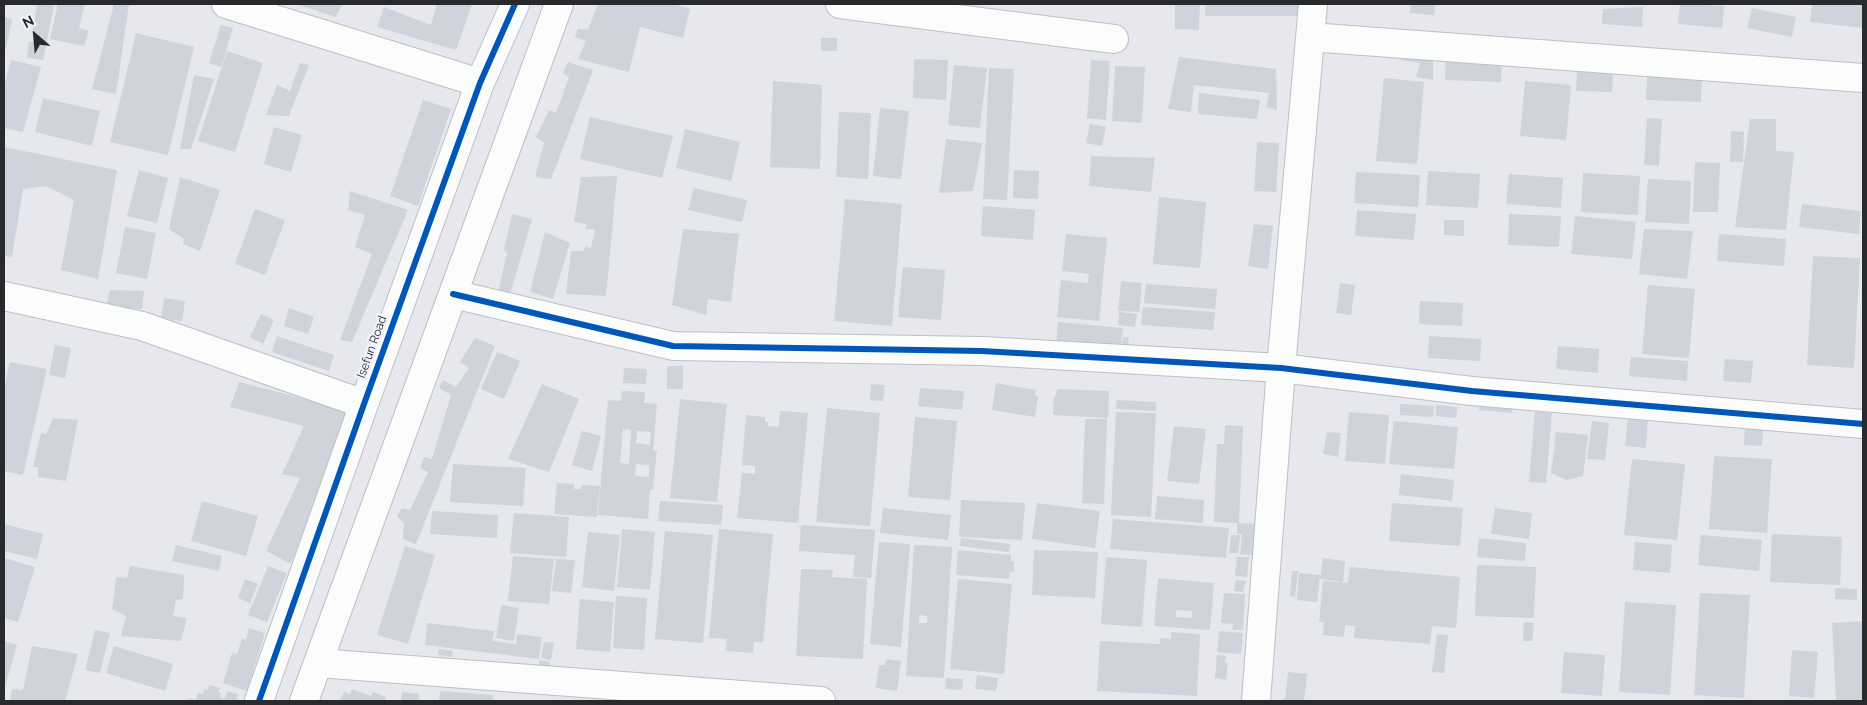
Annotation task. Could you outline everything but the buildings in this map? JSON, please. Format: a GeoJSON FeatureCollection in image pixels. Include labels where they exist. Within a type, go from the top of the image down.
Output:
{"type":"FeatureCollection","features":[{"type":"Feature","properties":{"kind":"street"},"geometry":{"type":"LineString","coordinates":[[226,4],[480,83]]}},
{"type":"Feature","properties":{"kind":"street","name":"Isefun Road"},"geometry":{"type":"LineString","coordinates":[[259,701],[480,83],[515,4]]}},
{"type":"Feature","properties":{"kind":"street"},"geometry":{"type":"LineString","coordinates":[[304,701],[559,4]]}},
{"type":"Feature","properties":{"kind":"street"},"geometry":{"type":"LineString","coordinates":[[840,4],[1114,39]]}},
{"type":"Feature","properties":{"kind":"street"},"geometry":{"type":"LineString","coordinates":[[1256,701],[1281,368],[1313,4]]}},
{"type":"Feature","properties":{"kind":"street"},"geometry":{"type":"LineString","coordinates":[[1310,37],[1863,78]]}},
{"type":"Feature","properties":{"kind":"street"},"geometry":{"type":"LineString","coordinates":[[453,294],[673,346],[982,351],[1281,368],[1472,392],[1863,424]]}},
{"type":"Feature","properties":{"kind":"street"},"geometry":{"type":"LineString","coordinates":[[4,296],[142,326],[364,404]]}},
{"type":"Feature","properties":{"kind":"street"},"geometry":{"type":"LineString","coordinates":[[318,663],[821,701]]}},
{"type":"Feature","properties":{"kind":"cycle path"},"geometry":{"type":"LineString","coordinates":[[259,701],[480,83],[515,4]]}},
{"type":"Feature","properties":{"kind":"cycle path"},"geometry":{"type":"LineString","coordinates":[[453,294],[673,346],[982,351],[1281,368],[1472,391],[1863,424]]}}]}
